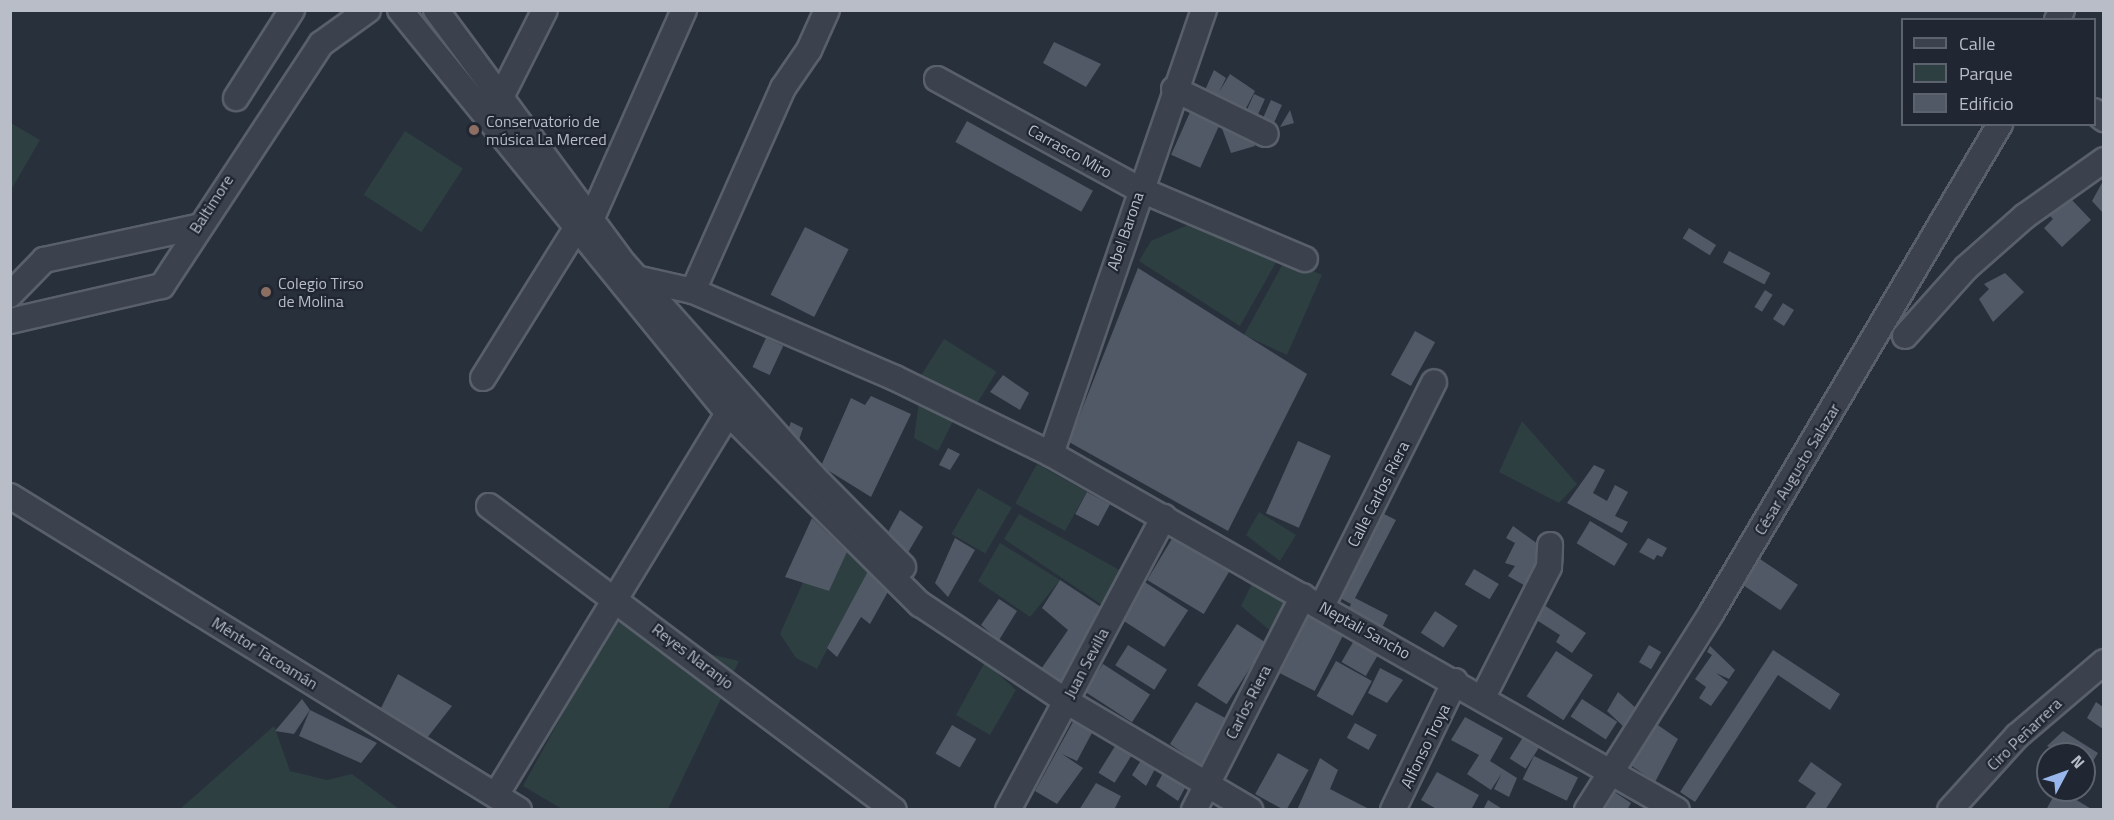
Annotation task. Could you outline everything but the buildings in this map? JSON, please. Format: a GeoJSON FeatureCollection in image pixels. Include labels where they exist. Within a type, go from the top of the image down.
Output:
{"type":"FeatureCollection","features":[{"type":"Feature","properties":{"kind":"street"},"geometry":{"type":"LineString","coordinates":[[236,98],[292,10]]}},
{"type":"Feature","properties":{"kind":"street","name":"Baltimore"},"geometry":{"type":"LineString","coordinates":[[10,321],[153,292],[321,44],[368,10]]}},
{"type":"Feature","properties":{"kind":"street"},"geometry":{"type":"LineString","coordinates":[[400,10],[583,225],[728,413],[920,604],[1066,701],[1250,810]]}},
{"type":"Feature","properties":{"kind":"street"},"geometry":{"type":"LineString","coordinates":[[436,10],[501,97],[583,225],[640,279],[813,476],[969,636]]}},
{"type":"Feature","properties":{"kind":"street"},"geometry":{"type":"LineString","coordinates":[[501,97],[545,10]]}},
{"type":"Feature","properties":{"kind":"street"},"geometry":{"type":"LineString","coordinates":[[483,378],[583,225],[684,10]]}},
{"type":"Feature","properties":{"kind":"street"},"geometry":{"type":"LineString","coordinates":[[693,291],[783,88],[809,50],[827,10]]}},
{"type":"Feature","properties":{"kind":"street","name":"Abel Barona"},"geometry":{"type":"LineString","coordinates":[[1052,454],[1139,189],[1204,10]]}},
{"type":"Feature","properties":{"kind":"street","name":"Carrasco Miro"},"geometry":{"type":"LineString","coordinates":[[938,79],[1139,189],[1305,259]]}},
{"type":"Feature","properties":{"kind":"street"},"geometry":{"type":"LineString","coordinates":[[1174,89],[1266,134]]}},
{"type":"Feature","properties":{"kind":"street","name":"César Augusto Salazar"},"geometry":{"type":"LineString","coordinates":[[1587,810],[1610,769],[1712,612],[1999,126]]}},
{"type":"Feature","properties":{"kind":"street"},"geometry":{"type":"LineString","coordinates":[[1905,336],[2008,231],[2103,160]]}},
{"type":"Feature","properties":{"kind":"street"},"geometry":{"type":"LineString","coordinates":[[10,296],[44,260],[196,227]]}},
{"type":"Feature","properties":{"kind":"street","name":"Neptali Sancho"},"geometry":{"type":"LineString","coordinates":[[640,279],[693,291],[895,378],[1052,454],[1610,769],[1677,810]]}},
{"type":"Feature","properties":{"kind":"street","name":"Calle Carlos Riera"},"geometry":{"type":"LineString","coordinates":[[1312,601],[1434,382]]}},
{"type":"Feature","properties":{"kind":"street"},"geometry":{"type":"LineString","coordinates":[[496,795],[728,413]]}},
{"type":"Feature","properties":{"kind":"street","name":"Méntor Tacoamán"},"geometry":{"type":"LineString","coordinates":[[10,496],[519,810]]}},
{"type":"Feature","properties":{"kind":"street","name":"Reyes Naranjo"},"geometry":{"type":"LineString","coordinates":[[489,506],[616,597],[894,810]]}},
{"type":"Feature","properties":{"kind":"street","name":"Juan Sevilla"},"geometry":{"type":"LineString","coordinates":[[1008,810],[1164,517]]}},
{"type":"Feature","properties":{"kind":"street"},"geometry":{"type":"LineString","coordinates":[[1483,697],[1549,567],[1550,544]]}},
{"type":"Feature","properties":{"kind":"street","name":"Carlos Riera"},"geometry":{"type":"LineString","coordinates":[[1194,810],[1205,785],[1312,601]]}},
{"type":"Feature","properties":{"kind":"street","name":"Ciro Peñarrera"},"geometry":{"type":"LineString","coordinates":[[1950,810],[2017,736],[2103,662]]}},
{"type":"Feature","properties":{"kind":"street","name":"Alfonso Troya"},"geometry":{"type":"LineString","coordinates":[[1393,810],[1455,681]]}},
{"type":"Feature","properties":{"kind":"green space"},"geometry":{"type":"Polygon","coordinates":[[[11,123],[40,140],[11,190],[11,123]]]}},
{"type":"Feature","properties":{"kind":"green space"},"geometry":{"type":"Polygon","coordinates":[[[405,131],[463,169],[421,232],[364,195],[405,131]]]}},
{"type":"Feature","properties":{"kind":"green space"},"geometry":{"type":"Polygon","coordinates":[[[1206,217],[1278,259],[1240,326],[1139,261],[1151,241],[1206,217]]]}},
{"type":"Feature","properties":{"kind":"green space"},"geometry":{"type":"Polygon","coordinates":[[[1286,258],[1322,275],[1287,355],[1244,335],[1286,258]]]}},
{"type":"Feature","properties":{"kind":"green space"},"geometry":{"type":"Polygon","coordinates":[[[944,339],[997,372],[973,409],[921,376],[944,339]]]}},
{"type":"Feature","properties":{"kind":"green space"},"geometry":{"type":"Polygon","coordinates":[[[919,402],[953,421],[938,451],[914,438],[919,402]]]}},
{"type":"Feature","properties":{"kind":"green space"},"geometry":{"type":"Polygon","coordinates":[[[1522,421],[1577,484],[1559,503],[1499,472],[1522,421]]]}},
{"type":"Feature","properties":{"kind":"green space"},"geometry":{"type":"Polygon","coordinates":[[[1037,464],[1087,492],[1065,531],[1015,503],[1037,464]]]}},
{"type":"Feature","properties":{"kind":"green space"},"geometry":{"type":"Polygon","coordinates":[[[978,488],[1012,508],[985,553],[952,534],[978,488]]]}},
{"type":"Feature","properties":{"kind":"green space"},"geometry":{"type":"Polygon","coordinates":[[[1259,512],[1296,535],[1280,561],[1246,535],[1259,512]]]}},
{"type":"Feature","properties":{"kind":"green space"},"geometry":{"type":"Polygon","coordinates":[[[1019,514],[1123,572],[1105,607],[1004,539],[1019,514]]]}},
{"type":"Feature","properties":{"kind":"green space"},"geometry":{"type":"Polygon","coordinates":[[[1000,543],[1060,580],[1030,617],[978,581],[1000,543]]]}},
{"type":"Feature","properties":{"kind":"green space"},"geometry":{"type":"Polygon","coordinates":[[[847,552],[868,571],[817,669],[796,658],[780,634],[803,582],[829,591],[847,552]]]}},
{"type":"Feature","properties":{"kind":"green space"},"geometry":{"type":"Polygon","coordinates":[[[1252,584],[1288,604],[1273,633],[1241,606],[1252,584]]]}},
{"type":"Feature","properties":{"kind":"green space"},"geometry":{"type":"Polygon","coordinates":[[[622,606],[671,645],[739,661],[668,809],[562,809],[523,786],[622,606]]]}},
{"type":"Feature","properties":{"kind":"green space"},"geometry":{"type":"Polygon","coordinates":[[[985,662],[1016,690],[990,735],[956,715],[985,662]]]}},
{"type":"Feature","properties":{"kind":"green space"},"geometry":{"type":"Polygon","coordinates":[[[274,726],[290,771],[327,780],[352,774],[399,809],[179,810],[274,726]]]}},
{"type":"Feature","properties":{"kind":"place","name":"Conservatorio de música La Merced"},"geometry":{"type":"Point","coordinates":[474,130]}},
{"type":"Feature","properties":{"kind":"place","name":"Colegio Tirso de Molina"},"geometry":{"type":"Point","coordinates":[266,292]}}]}
